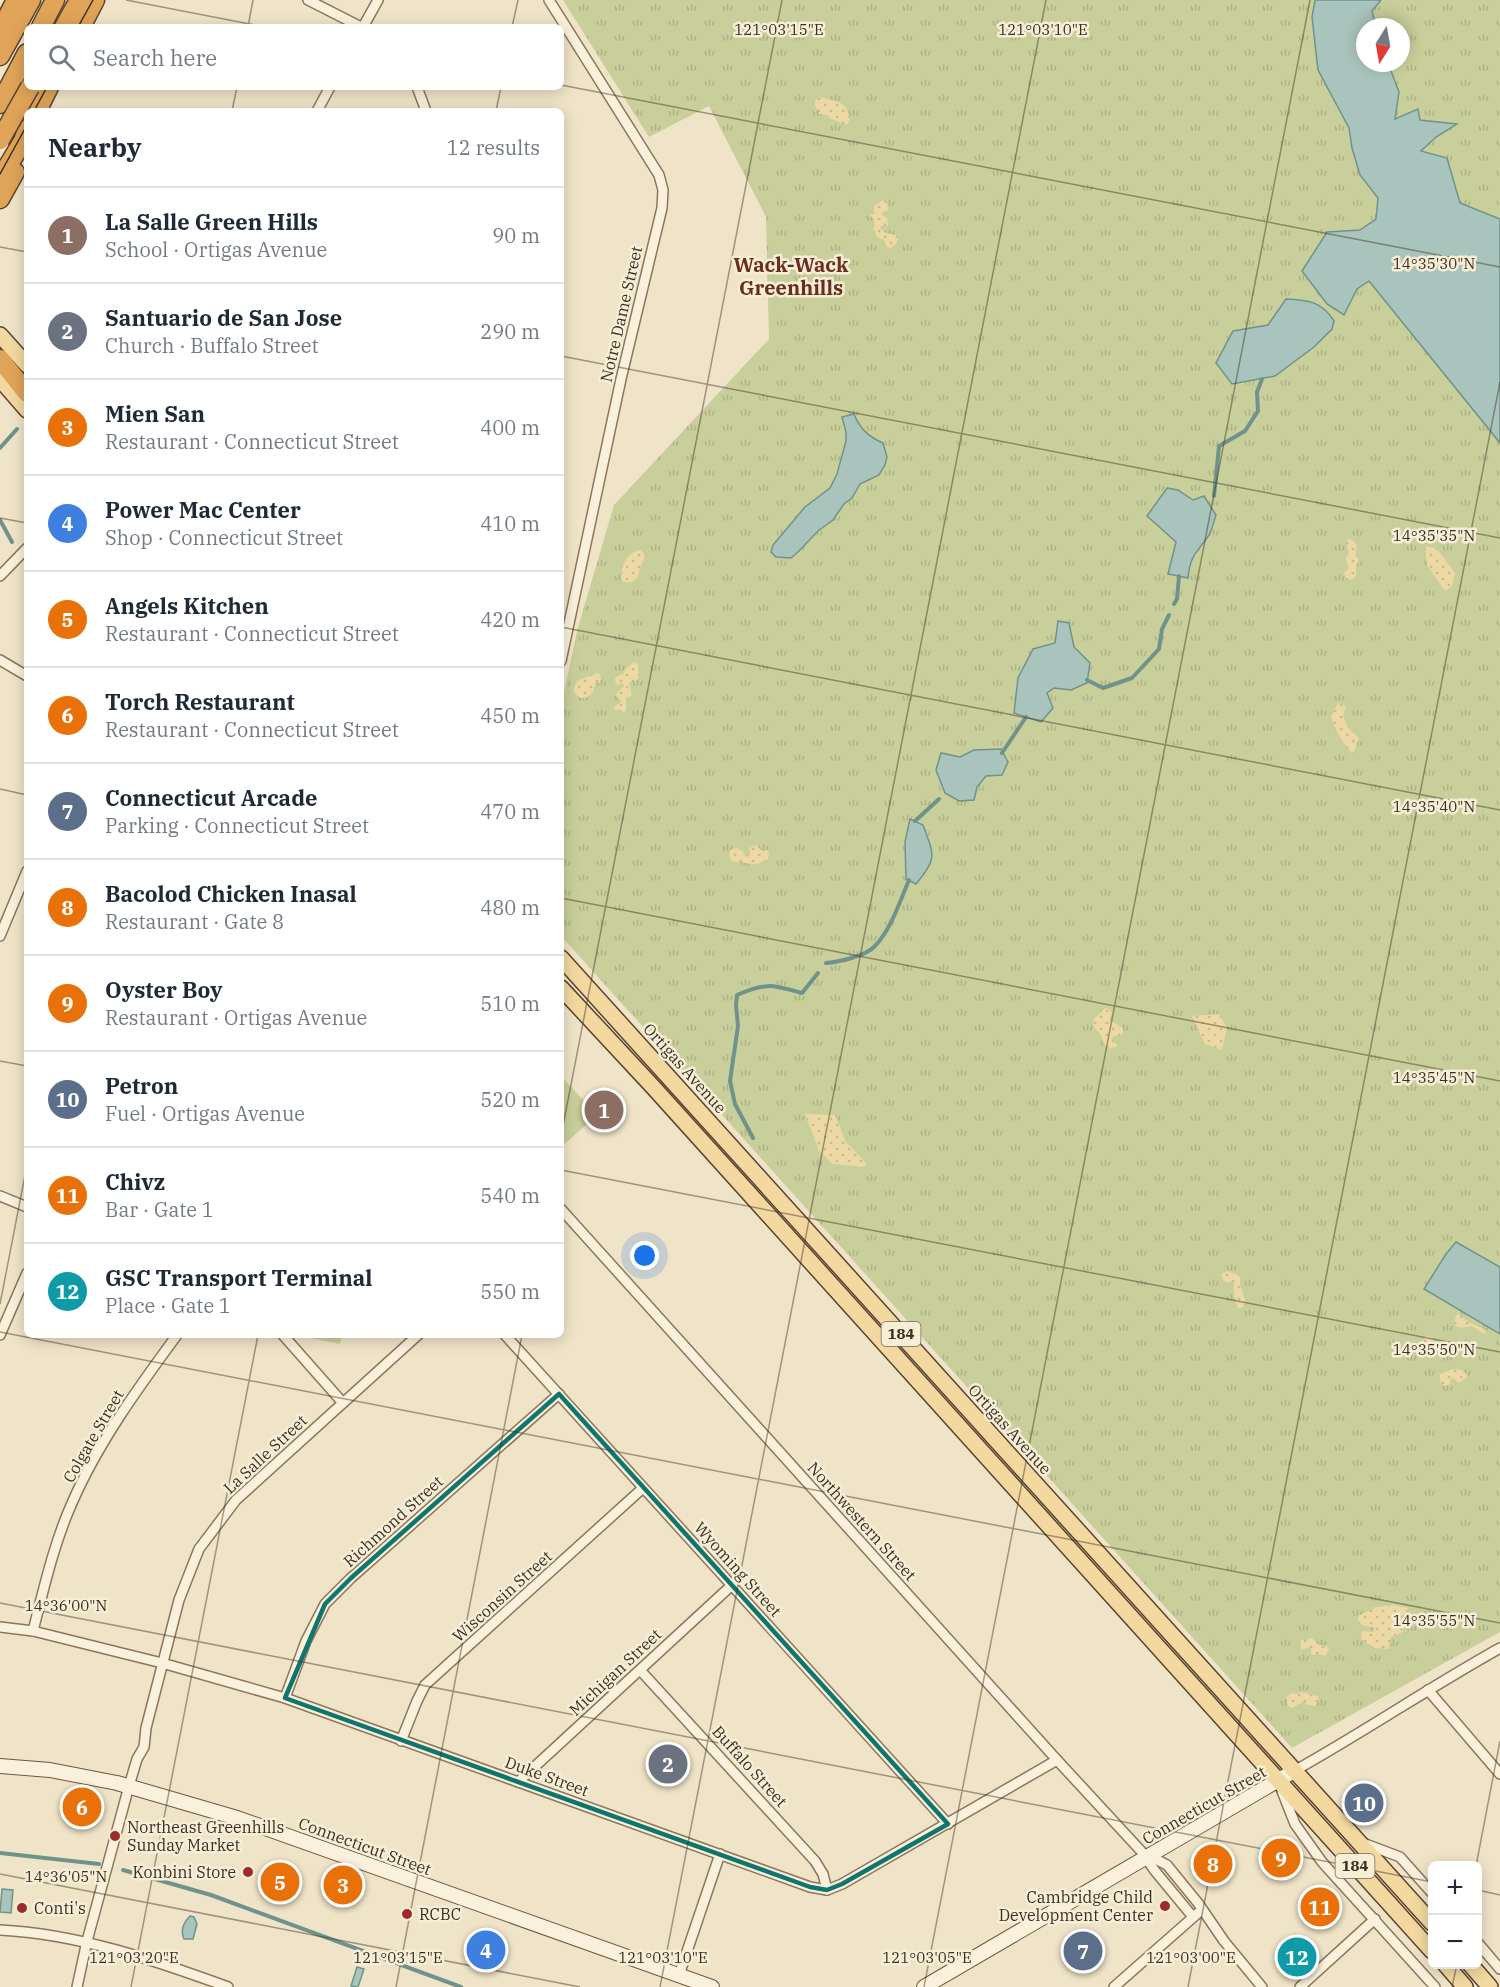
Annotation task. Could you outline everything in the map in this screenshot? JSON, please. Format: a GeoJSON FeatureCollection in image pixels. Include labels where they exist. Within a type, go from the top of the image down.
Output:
{"type":"FeatureCollection","features":[{"type":"Feature","properties":{"kind":"highway"},"geometry":{"type":"LineString","coordinates":[[0,31],[16,0]]}},
{"type":"Feature","properties":{"kind":"highway"},"geometry":{"type":"LineString","coordinates":[[0,56],[31,0]]}},
{"type":"Feature","properties":{"kind":"highway"},"geometry":{"type":"LineString","coordinates":[[43,24],[55,0]]}},
{"type":"Feature","properties":{"kind":"highway"},"geometry":{"type":"LineString","coordinates":[[66,24],[79,0]]}},
{"type":"Feature","properties":{"kind":"highway"},"geometry":{"type":"LineString","coordinates":[[83,24],[95,0]]}},
{"type":"Feature","properties":{"kind":"highway"},"geometry":{"type":"LineString","coordinates":[[95,24],[107,0]]}},
{"type":"Feature","properties":{"kind":"highway"},"geometry":{"type":"LineString","coordinates":[[0,104],[24,59]]}},
{"type":"Feature","properties":{"kind":"highway"},"geometry":{"type":"LineString","coordinates":[[0,139],[28,90]]}},
{"type":"Feature","properties":{"kind":"highway"},"geometry":{"type":"LineString","coordinates":[[38,108],[48,90]]}},
{"type":"Feature","properties":{"kind":"highway"},"geometry":{"type":"LineString","coordinates":[[51,108],[60,90]]}},
{"type":"Feature","properties":{"kind":"highway"},"geometry":{"type":"LineString","coordinates":[[0,139],[24,138]]}},
{"type":"Feature","properties":{"kind":"highway"},"geometry":{"type":"LineString","coordinates":[[0,169],[24,138]]}},
{"type":"Feature","properties":{"kind":"highway"},"geometry":{"type":"LineString","coordinates":[[0,179],[24,138]]}},
{"type":"Feature","properties":{"kind":"highway"},"geometry":{"type":"LineString","coordinates":[[0,199],[24,138]]}},
{"type":"Feature","properties":{"kind":"highway"},"geometry":{"type":"LineString","coordinates":[[0,359],[24,389]]}},
{"type":"Feature","properties":{"kind":"main road"},"geometry":{"type":"LineString","coordinates":[[0,335],[24,362]]}},
{"type":"Feature","properties":{"kind":"main road"},"geometry":{"type":"LineString","coordinates":[[0,379],[24,407]]}},
{"type":"Feature","properties":{"kind":"main road","name":"Ortigas Avenue"},"geometry":{"type":"LineString","coordinates":[[564,961],[1428,1919]]}},
{"type":"Feature","properties":{"kind":"main road","name":"184"},"geometry":{"type":"LineString","coordinates":[[564,991],[654,1088],[1428,1947]]}},
{"type":"Feature","properties":{"kind":"main road"},"geometry":{"type":"LineString","coordinates":[[1449,1969],[1465,1987]]}},
{"type":"Feature","properties":{"kind":"main road"},"geometry":{"type":"LineString","coordinates":[[1474,1969],[1490,1987]]}},
{"type":"Feature","properties":{"kind":"street"},"geometry":{"type":"LineString","coordinates":[[308,0],[356,24]]}},
{"type":"Feature","properties":{"kind":"street"},"geometry":{"type":"LineString","coordinates":[[364,24],[378,0]]}},
{"type":"Feature","properties":{"kind":"street","name":"Notre Dame Street"},"geometry":{"type":"LineString","coordinates":[[549,0],[659,175],[663,190],[662,208],[564,632]]}},
{"type":"Feature","properties":{"kind":"street"},"geometry":{"type":"LineString","coordinates":[[319,108],[328,90]]}},
{"type":"Feature","properties":{"kind":"street"},"geometry":{"type":"LineString","coordinates":[[418,90],[425,108]]}},
{"type":"Feature","properties":{"kind":"street"},"geometry":{"type":"LineString","coordinates":[[0,576],[24,551]]}},
{"type":"Feature","properties":{"kind":"street"},"geometry":{"type":"LineString","coordinates":[[0,660],[24,674]]}},
{"type":"Feature","properties":{"kind":"street"},"geometry":{"type":"LineString","coordinates":[[0,936],[24,879]]}},
{"type":"Feature","properties":{"kind":"street"},"geometry":{"type":"LineString","coordinates":[[0,1197],[24,1206]]}},
{"type":"Feature","properties":{"kind":"street","name":"Northwestern Street"},"geometry":{"type":"LineString","coordinates":[[564,1212],[1057,1760],[1146,1855]]}},
{"type":"Feature","properties":{"kind":"street"},"geometry":{"type":"LineString","coordinates":[[0,1335],[24,1280]]}},
{"type":"Feature","properties":{"kind":"street","name":"Colgate Street"},"geometry":{"type":"LineString","coordinates":[[33,1631],[49,1570],[71,1504],[95,1456],[175,1338]]}},
{"type":"Feature","properties":{"kind":"street"},"geometry":{"type":"LineString","coordinates":[[286,1338],[343,1404]]}},
{"type":"Feature","properties":{"kind":"street","name":"La Salle Street"},"geometry":{"type":"LineString","coordinates":[[77,1987],[87,1941],[129,1786],[137,1759],[144,1747],[146,1728],[179,1600],[199,1550],[236,1500],[415,1338]]}},
{"type":"Feature","properties":{"kind":"street","name":"Wyoming Street"},"geometry":{"type":"LineString","coordinates":[[508,1338],[948,1824]]}},
{"type":"Feature","properties":{"kind":"street","name":"Richmond Street"},"geometry":{"type":"LineString","coordinates":[[285,1698],[306,1641],[325,1604],[351,1578],[558,1394]]}},
{"type":"Feature","properties":{"kind":"street","name":"Wisconsin Street"},"geometry":{"type":"LineString","coordinates":[[401,1741],[425,1685],[643,1488]]}},
{"type":"Feature","properties":{"kind":"street","name":"Michigan Street"},"geometry":{"type":"LineString","coordinates":[[518,1782],[732,1585]]}},
{"type":"Feature","properties":{"kind":"street","name":"Duke Street"},"geometry":{"type":"LineString","coordinates":[[0,1627],[33,1631],[162,1663],[285,1698],[810,1887],[827,1890]]}},
{"type":"Feature","properties":{"kind":"street","name":"Connecticut Street"},"geometry":{"type":"LineString","coordinates":[[924,1987],[1500,1648]]}},
{"type":"Feature","properties":{"kind":"street","name":"Buffalo Street"},"geometry":{"type":"LineString","coordinates":[[640,1670],[815,1861],[823,1874],[827,1890]]}},
{"type":"Feature","properties":{"kind":"street"},"geometry":{"type":"LineString","coordinates":[[1428,1690],[1500,1774]]}},
{"type":"Feature","properties":{"kind":"street"},"geometry":{"type":"LineString","coordinates":[[827,1890],[842,1884],[1057,1760]]}},
{"type":"Feature","properties":{"kind":"street","name":"Connecticut Street"},"geometry":{"type":"LineString","coordinates":[[0,1766],[50,1770],[129,1786],[237,1818],[677,1981],[712,1987]]}},
{"type":"Feature","properties":{"kind":"street"},"geometry":{"type":"LineString","coordinates":[[1278,1780],[1295,1824],[1322,1862],[1435,1987]]}},
{"type":"Feature","properties":{"kind":"street"},"geometry":{"type":"LineString","coordinates":[[1358,1841],[1400,1857],[1428,1888]]}},
{"type":"Feature","properties":{"kind":"street"},"geometry":{"type":"LineString","coordinates":[[677,1981],[720,1854]]}},
{"type":"Feature","properties":{"kind":"street"},"geometry":{"type":"LineString","coordinates":[[1146,1855],[1167,1865],[1262,1987]]}},
{"type":"Feature","properties":{"kind":"street"},"geometry":{"type":"LineString","coordinates":[[1146,1855],[1193,1917]]}},
{"type":"Feature","properties":{"kind":"street"},"geometry":{"type":"LineString","coordinates":[[1113,1987],[1202,1910]]}},
{"type":"Feature","properties":{"kind":"street"},"geometry":{"type":"LineString","coordinates":[[1300,1987],[1375,1919]]}},
{"type":"Feature","properties":{"kind":"street"},"geometry":{"type":"LineString","coordinates":[[0,1930],[87,1941],[158,1962],[228,1987]]}},
{"type":"Feature","properties":{"kind":"street"},"geometry":{"type":"LineString","coordinates":[[1482,1948],[1500,1969]]}},
{"type":"Feature","properties":{"kind":"highlighted area"},"geometry":{"type":"Polygon","coordinates":[[[559,1394],[948,1824],[842,1884],[827,1890],[810,1887],[285,1698],[325,1604],[351,1578],[559,1394]]]}},
{"type":"Feature","properties":{"kind":"green space"},"geometry":{"type":"Polygon","coordinates":[[[563,0],[1500,0],[1500,1632],[1292,1748],[564,939],[564,693],[577,631],[614,505],[769,339],[766,217],[709,106],[649,137],[563,0]]]}},
{"type":"Feature","properties":{"kind":"green space"},"geometry":{"type":"Polygon","coordinates":[[[564,1079],[597,1115],[564,1144],[564,1079]]]}},
{"type":"Feature","properties":{"kind":"green space"},"geometry":{"type":"Polygon","coordinates":[[[311,1338],[341,1338],[340,1344],[311,1338]]]}},
{"type":"Feature","properties":{"kind":"sand"},"geometry":{"type":"Polygon","coordinates":[[[819,97],[835,101],[846,108],[850,120],[847,125],[829,118],[828,115],[820,114],[815,106],[815,101],[819,97]]]}},
{"type":"Feature","properties":{"kind":"sand"},"geometry":{"type":"Polygon","coordinates":[[[883,200],[888,210],[882,215],[887,218],[888,225],[880,228],[898,238],[896,244],[891,248],[887,247],[884,240],[877,237],[874,219],[869,215],[874,213],[874,206],[883,200]]]}},
{"type":"Feature","properties":{"kind":"sand"},"geometry":{"type":"Polygon","coordinates":[[[1351,539],[1356,544],[1355,555],[1359,560],[1356,566],[1356,576],[1348,580],[1344,573],[1348,569],[1346,558],[1349,553],[1346,542],[1351,539]]]}},
{"type":"Feature","properties":{"kind":"sand"},"geometry":{"type":"Polygon","coordinates":[[[1425,546],[1437,549],[1455,573],[1452,586],[1445,591],[1427,565],[1425,546]]]}},
{"type":"Feature","properties":{"kind":"sand"},"geometry":{"type":"Polygon","coordinates":[[[641,550],[644,560],[635,580],[622,581],[625,561],[636,551],[641,550]]]}},
{"type":"Feature","properties":{"kind":"sand"},"geometry":{"type":"Polygon","coordinates":[[[634,662],[638,664],[639,677],[636,681],[629,683],[632,695],[626,698],[626,711],[623,712],[620,709],[615,711],[614,707],[621,702],[616,694],[624,686],[623,683],[617,685],[614,678],[623,674],[634,662]]]}},
{"type":"Feature","properties":{"kind":"sand"},"geometry":{"type":"Polygon","coordinates":[[[597,673],[600,674],[601,679],[599,683],[596,682],[588,697],[577,696],[573,690],[577,681],[597,673]]]}},
{"type":"Feature","properties":{"kind":"sand"},"geometry":{"type":"Polygon","coordinates":[[[1338,703],[1346,706],[1343,716],[1348,728],[1359,738],[1353,754],[1340,737],[1331,717],[1338,703]]]}},
{"type":"Feature","properties":{"kind":"sand"},"geometry":{"type":"Polygon","coordinates":[[[756,845],[762,851],[768,850],[768,859],[757,864],[750,864],[733,862],[729,856],[730,850],[736,848],[742,850],[746,857],[749,856],[749,848],[756,845]]]}},
{"type":"Feature","properties":{"kind":"sand"},"geometry":{"type":"Polygon","coordinates":[[[1105,1008],[1112,1013],[1109,1020],[1123,1028],[1123,1033],[1112,1039],[1118,1046],[1113,1048],[1105,1046],[1093,1025],[1094,1019],[1105,1008]]]}},
{"type":"Feature","properties":{"kind":"sand"},"geometry":{"type":"Polygon","coordinates":[[[1219,1014],[1227,1028],[1222,1050],[1205,1044],[1192,1016],[1219,1014]]]}},
{"type":"Feature","properties":{"kind":"sand"},"geometry":{"type":"Polygon","coordinates":[[[805,1114],[835,1115],[846,1142],[867,1164],[862,1167],[833,1164],[819,1151],[805,1114]]]}},
{"type":"Feature","properties":{"kind":"sand"},"geometry":{"type":"Polygon","coordinates":[[[1228,1271],[1240,1276],[1246,1304],[1242,1308],[1238,1308],[1234,1296],[1234,1282],[1223,1280],[1221,1274],[1228,1271]]]}},
{"type":"Feature","properties":{"kind":"sand"},"geometry":{"type":"Polygon","coordinates":[[[1459,1314],[1467,1321],[1484,1329],[1486,1331],[1484,1334],[1472,1326],[1463,1328],[1456,1326],[1454,1324],[1456,1316],[1459,1314]]]}},
{"type":"Feature","properties":{"kind":"sand"},"geometry":{"type":"Polygon","coordinates":[[[1426,1336],[1431,1337],[1434,1343],[1425,1352],[1420,1350],[1419,1346],[1426,1336]]]}},
{"type":"Feature","properties":{"kind":"sand"},"geometry":{"type":"Polygon","coordinates":[[[1453,1369],[1462,1370],[1467,1375],[1466,1378],[1459,1383],[1453,1378],[1449,1385],[1444,1386],[1440,1381],[1440,1374],[1453,1369]]]}},
{"type":"Feature","properties":{"kind":"sand"},"geometry":{"type":"Polygon","coordinates":[[[1393,1605],[1408,1608],[1408,1615],[1402,1615],[1401,1618],[1407,1624],[1401,1633],[1391,1637],[1389,1649],[1375,1648],[1362,1640],[1363,1631],[1373,1632],[1375,1628],[1359,1624],[1358,1616],[1377,1607],[1393,1605]]]}},
{"type":"Feature","properties":{"kind":"sand"},"geometry":{"type":"Polygon","coordinates":[[[1309,1638],[1319,1645],[1327,1646],[1329,1650],[1325,1656],[1311,1654],[1309,1647],[1302,1650],[1300,1648],[1301,1640],[1309,1638]]]}},
{"type":"Feature","properties":{"kind":"sand"},"geometry":{"type":"Polygon","coordinates":[[[1301,1692],[1318,1696],[1319,1700],[1315,1706],[1307,1705],[1304,1701],[1292,1708],[1288,1706],[1286,1696],[1301,1692]]]}},
{"type":"Feature","properties":{"kind":"water"},"geometry":{"type":"Polygon","coordinates":[[[1315,0],[1381,0],[1372,11],[1374,18],[1356,18],[1356,72],[1391,72],[1399,92],[1395,119],[1418,109],[1420,120],[1457,124],[1436,137],[1421,151],[1447,158],[1460,203],[1500,219],[1500,443],[1369,281],[1357,289],[1344,315],[1327,304],[1302,271],[1327,232],[1360,230],[1376,219],[1378,198],[1360,175],[1349,128],[1318,70],[1312,17],[1315,0]]]}},
{"type":"Feature","properties":{"kind":"water"},"geometry":{"type":"Polygon","coordinates":[[[1286,299],[1307,301],[1324,309],[1334,321],[1332,329],[1314,347],[1275,376],[1232,384],[1216,363],[1233,331],[1268,325],[1286,299]]]}},
{"type":"Feature","properties":{"kind":"water"},"geometry":{"type":"Polygon","coordinates":[[[854,414],[866,432],[883,443],[887,457],[885,465],[879,475],[860,484],[852,498],[844,504],[833,520],[818,531],[791,558],[776,557],[771,552],[773,545],[805,507],[830,488],[837,474],[846,441],[842,417],[854,414]]]}},
{"type":"Feature","properties":{"kind":"water"},"geometry":{"type":"Polygon","coordinates":[[[1167,488],[1178,490],[1193,500],[1204,496],[1216,515],[1209,536],[1192,560],[1188,578],[1168,574],[1176,542],[1147,516],[1167,488]]]}},
{"type":"Feature","properties":{"kind":"water"},"geometry":{"type":"Polygon","coordinates":[[[1058,621],[1069,623],[1074,647],[1090,663],[1087,683],[1071,690],[1054,688],[1047,693],[1053,708],[1041,722],[1014,713],[1018,678],[1033,649],[1055,643],[1058,621]]]}},
{"type":"Feature","properties":{"kind":"water"},"geometry":{"type":"Polygon","coordinates":[[[1001,749],[1008,762],[1002,775],[986,776],[977,787],[974,800],[959,801],[945,793],[936,770],[941,753],[960,757],[974,750],[1001,749]]]}},
{"type":"Feature","properties":{"kind":"water"},"geometry":{"type":"Polygon","coordinates":[[[910,819],[923,825],[932,856],[928,868],[916,884],[906,879],[905,842],[910,819]]]}},
{"type":"Feature","properties":{"kind":"water"},"geometry":{"type":"Polygon","coordinates":[[[1456,1242],[1500,1267],[1500,1334],[1424,1289],[1456,1242]]]}},
{"type":"Feature","properties":{"kind":"water"},"geometry":{"type":"Polygon","coordinates":[[[2,1889],[13,1890],[11,1913],[0,1912],[2,1889]]]}},
{"type":"Feature","properties":{"kind":"water"},"geometry":{"type":"Polygon","coordinates":[[[190,1916],[194,1917],[197,1924],[193,1939],[184,1939],[183,1927],[190,1916]]]}},
{"type":"Feature","properties":{"kind":"water"},"geometry":{"type":"Polygon","coordinates":[[[357,1967],[364,1969],[358,1987],[351,1986],[357,1967]]]}},
{"type":"Feature","properties":{"kind":"waterway"},"geometry":{"type":"LineString","coordinates":[[1214,496],[1219,446],[1245,431],[1258,411],[1257,392],[1262,379]]}},
{"type":"Feature","properties":{"kind":"waterway"},"geometry":{"type":"LineString","coordinates":[[0,448],[17,429]]}},
{"type":"Feature","properties":{"kind":"waterway"},"geometry":{"type":"LineString","coordinates":[[0,520],[12,542]]}},
{"type":"Feature","properties":{"kind":"waterway"},"geometry":{"type":"LineString","coordinates":[[1174,604],[1177,599],[1179,576]]}},
{"type":"Feature","properties":{"kind":"waterway"},"geometry":{"type":"LineString","coordinates":[[1087,680],[1103,688],[1132,678],[1159,649],[1162,629],[1169,615]]}},
{"type":"Feature","properties":{"kind":"waterway"},"geometry":{"type":"LineString","coordinates":[[1002,753],[1026,717]]}},
{"type":"Feature","properties":{"kind":"waterway"},"geometry":{"type":"LineString","coordinates":[[915,821],[939,799]]}},
{"type":"Feature","properties":{"kind":"waterway"},"geometry":{"type":"LineString","coordinates":[[826,963],[858,956],[874,947],[890,924],[909,880]]}},
{"type":"Feature","properties":{"kind":"waterway"},"geometry":{"type":"LineString","coordinates":[[753,1138],[735,1104],[730,1081],[738,1026],[737,995],[755,988],[770,986],[802,993],[818,973]]}},
{"type":"Feature","properties":{"kind":"waterway"},"geometry":{"type":"LineString","coordinates":[[0,1853],[99,1864]]}},
{"type":"Feature","properties":{"kind":"waterway"},"geometry":{"type":"LineString","coordinates":[[123,1870],[211,1895],[461,1987]]}},
{"type":"Feature","properties":{"kind":"tram line"},"geometry":{"type":"LineString","coordinates":[[80,24],[93,0]]}},
{"type":"Feature","properties":{"kind":"tram line"},"geometry":{"type":"LineString","coordinates":[[36,108],[45,90]]}},
{"type":"Feature","properties":{"kind":"tram line"},"geometry":{"type":"LineString","coordinates":[[0,174],[24,130]]}},
{"type":"Feature","properties":{"kind":"place","name":"La Salle Green Hills"},"geometry":{"type":"Point","coordinates":[604,1110]}},
{"type":"Feature","properties":{"kind":"place","name":"Santuario de San Jose"},"geometry":{"type":"Point","coordinates":[668,1764]}},
{"type":"Feature","properties":{"kind":"place","name":"Petron"},"geometry":{"type":"Point","coordinates":[1364,1803]}},
{"type":"Feature","properties":{"kind":"place","name":"Torch Restaurant"},"geometry":{"type":"Point","coordinates":[82,1807]}},
{"type":"Feature","properties":{"kind":"place","name":"Northeast Greenhills Sunday Market"},"geometry":{"type":"Point","coordinates":[115,1836]}},
{"type":"Feature","properties":{"kind":"place","name":"Oyster Boy"},"geometry":{"type":"Point","coordinates":[1281,1858]}},
{"type":"Feature","properties":{"kind":"place","name":"Bacolod Chicken Inasal"},"geometry":{"type":"Point","coordinates":[1213,1864]}},
{"type":"Feature","properties":{"kind":"place","name":"Konbini Store"},"geometry":{"type":"Point","coordinates":[248,1872]}},
{"type":"Feature","properties":{"kind":"place","name":"Angels Kitchen"},"geometry":{"type":"Point","coordinates":[280,1882]}},
{"type":"Feature","properties":{"kind":"place","name":"Mien San"},"geometry":{"type":"Point","coordinates":[343,1885]}},
{"type":"Feature","properties":{"kind":"place","name":"Cambridge Child Development Center"},"geometry":{"type":"Point","coordinates":[1165,1906]}},
{"type":"Feature","properties":{"kind":"place","name":"Chivz"},"geometry":{"type":"Point","coordinates":[1320,1907]}},
{"type":"Feature","properties":{"kind":"place","name":"Conti's"},"geometry":{"type":"Point","coordinates":[22,1908]}},
{"type":"Feature","properties":{"kind":"place","name":"RCBC"},"geometry":{"type":"Point","coordinates":[407,1914]}},
{"type":"Feature","properties":{"kind":"place","name":"Power Mac Center"},"geometry":{"type":"Point","coordinates":[486,1950]}},
{"type":"Feature","properties":{"kind":"place","name":"Connecticut Arcade"},"geometry":{"type":"Point","coordinates":[1083,1951]}},
{"type":"Feature","properties":{"kind":"place","name":"GSC Transport Terminal"},"geometry":{"type":"Point","coordinates":[1297,1957]}},
{"type":"Feature","properties":{"kind":"district","name":"Wack-Wack Greenhills"},"geometry":{"type":"Point","coordinates":[791,276]}}]}
